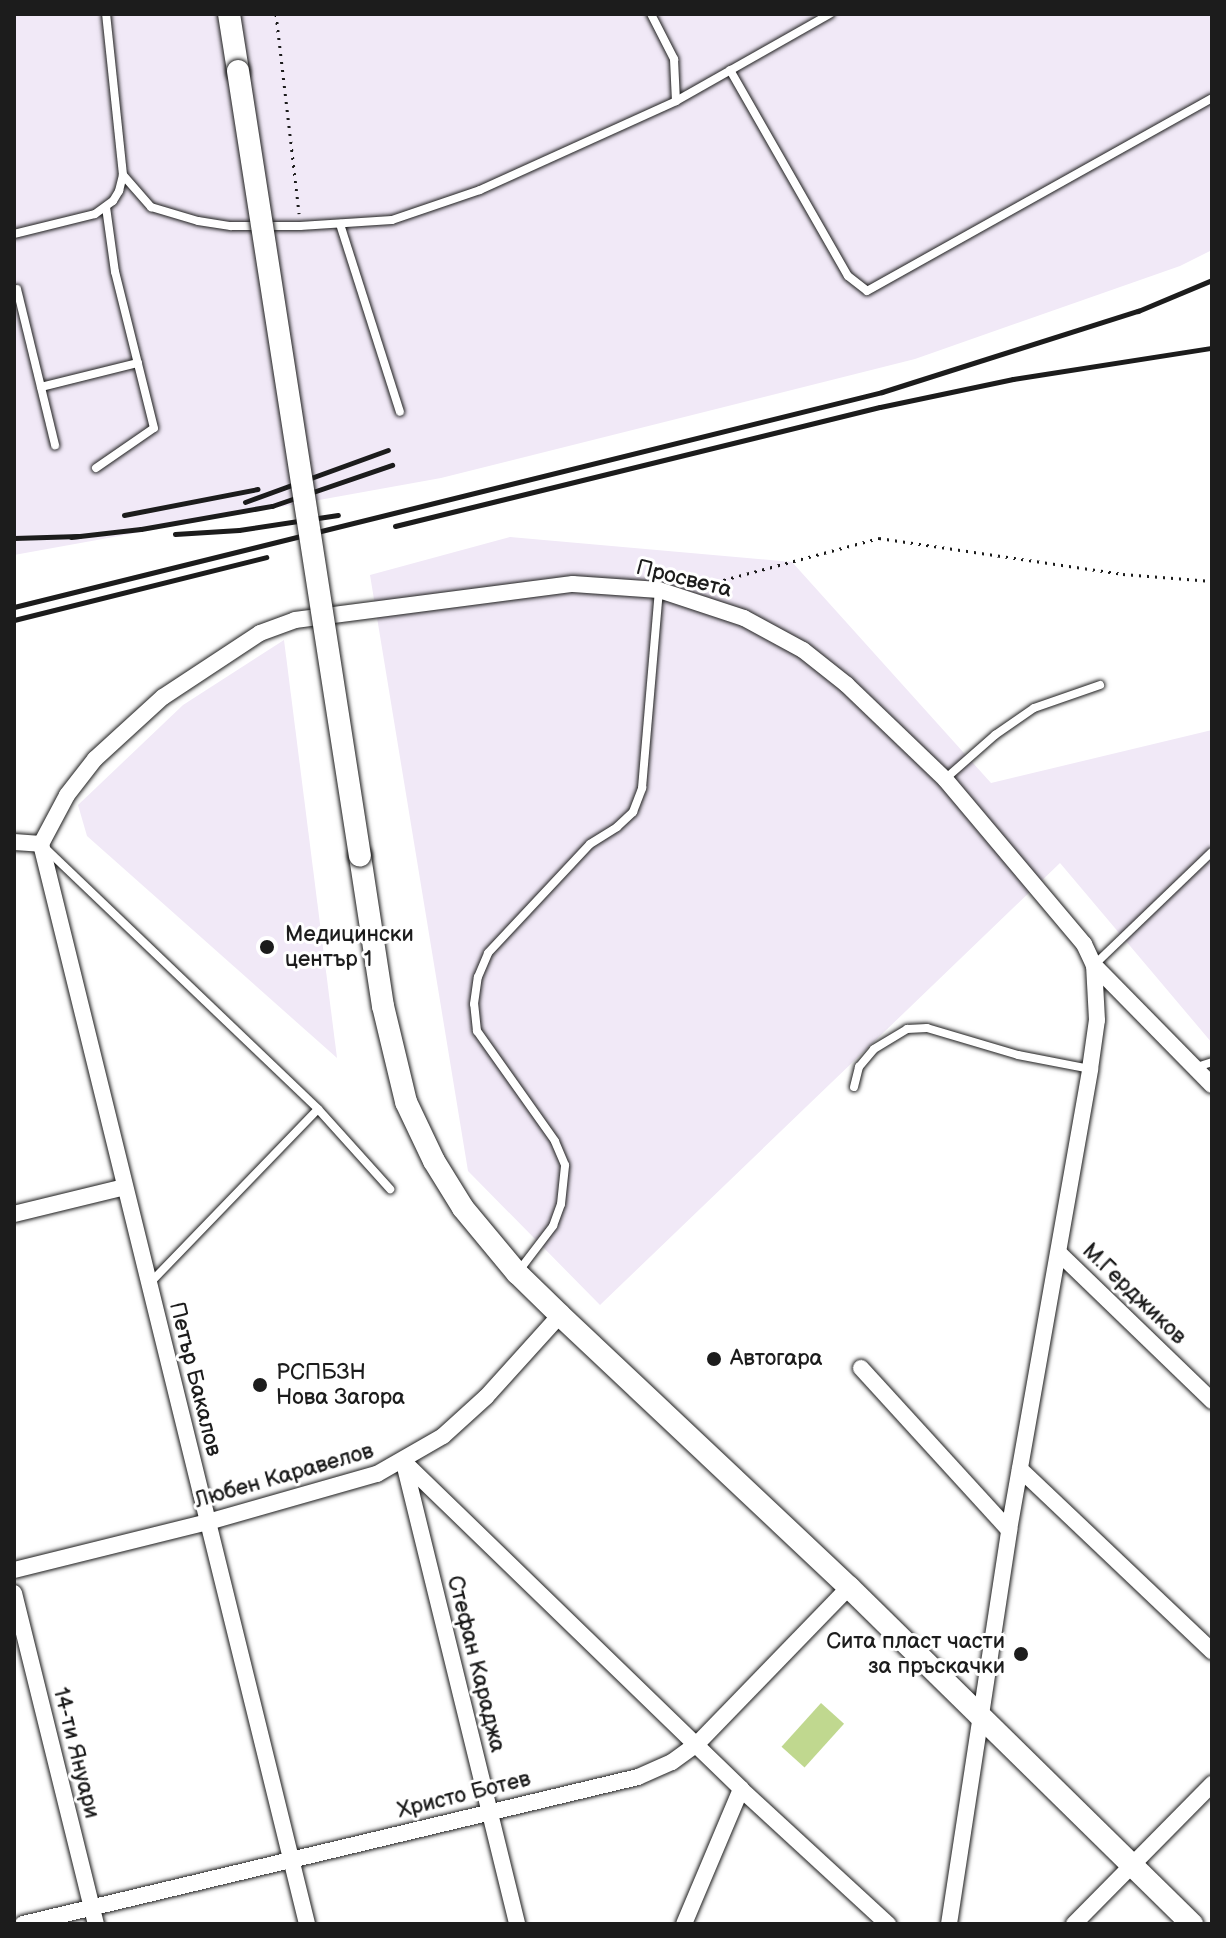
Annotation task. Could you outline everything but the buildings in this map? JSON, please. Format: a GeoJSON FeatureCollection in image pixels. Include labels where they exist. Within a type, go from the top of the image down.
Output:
{"type":"FeatureCollection","features":[{"type":"Feature","properties":{"kind":"main road"},"geometry":{"type":"LineString","coordinates":[[229,14],[383,1006],[406,1102],[434,1161],[463,1208],[517,1273],[849,1587],[1192,1924]]}},
{"type":"Feature","properties":{"kind":"street","name":"Просвета"},"geometry":{"type":"LineString","coordinates":[[41,844],[67,795],[95,759],[163,697],[260,633],[295,620],[573,584],[659,590],[744,618],[803,650],[847,685],[945,779],[1084,944],[1094,965],[1204,1065],[1212,1085]]}},
{"type":"Feature","properties":{"kind":"street"},"geometry":{"type":"LineString","coordinates":[[14,842],[41,844]]}},
{"type":"Feature","properties":{"kind":"street","name":"Петър Бакалов"},"geometry":{"type":"LineString","coordinates":[[41,844],[307,1924]]}},
{"type":"Feature","properties":{"kind":"street"},"geometry":{"type":"LineString","coordinates":[[949,1924],[1009,1530],[1090,1069],[1097,1020],[1094,965]]}},
{"type":"Feature","properties":{"kind":"street"},"geometry":{"type":"LineString","coordinates":[[14,1214],[125,1187]]}},
{"type":"Feature","properties":{"kind":"street","name":"М.Герджиков"},"geometry":{"type":"LineString","coordinates":[[1059,1253],[1212,1401]]}},
{"type":"Feature","properties":{"kind":"street","name":"Любен Каравелов"},"geometry":{"type":"LineString","coordinates":[[14,1570],[208,1522],[377,1474],[403,1461],[454,1426],[560,1315]]}},
{"type":"Feature","properties":{"kind":"street"},"geometry":{"type":"LineString","coordinates":[[861,1368],[1009,1530]]}},
{"type":"Feature","properties":{"kind":"street"},"geometry":{"type":"LineString","coordinates":[[403,1461],[741,1789],[888,1924]]}},
{"type":"Feature","properties":{"kind":"street","name":"Стефан Караджа"},"geometry":{"type":"LineString","coordinates":[[403,1461],[517,1924]]}},
{"type":"Feature","properties":{"kind":"street"},"geometry":{"type":"LineString","coordinates":[[1020,1469],[1212,1651]]}},
{"type":"Feature","properties":{"kind":"street","name":"Христо Ботев"},"geometry":{"type":"LineString","coordinates":[[23,1924],[94,1916],[291,1861],[638,1777],[672,1762],[697,1744],[849,1587]]}},
{"type":"Feature","properties":{"kind":"street","name":"14-ти Януари"},"geometry":{"type":"LineString","coordinates":[[14,1593],[94,1916]]}},
{"type":"Feature","properties":{"kind":"street"},"geometry":{"type":"LineString","coordinates":[[1074,1924],[1212,1784]]}},
{"type":"Feature","properties":{"kind":"street"},"geometry":{"type":"LineString","coordinates":[[684,1924],[741,1789]]}},
{"type":"Feature","properties":{"kind":"lane"},"geometry":{"type":"LineString","coordinates":[[14,234],[95,214],[106,207],[119,191],[123,175],[106,14]]}},
{"type":"Feature","properties":{"kind":"lane"},"geometry":{"type":"LineString","coordinates":[[651,14],[674,59],[676,101]]}},
{"type":"Feature","properties":{"kind":"lane"},"geometry":{"type":"LineString","coordinates":[[123,175],[151,207],[231,226],[300,226],[392,220],[480,190],[676,101],[830,14]]}},
{"type":"Feature","properties":{"kind":"lane"},"geometry":{"type":"LineString","coordinates":[[730,70],[848,276],[867,291],[1212,98]]}},
{"type":"Feature","properties":{"kind":"lane"},"geometry":{"type":"LineString","coordinates":[[96,468],[154,428],[115,272],[106,207]]}},
{"type":"Feature","properties":{"kind":"lane"},"geometry":{"type":"LineString","coordinates":[[340,224],[400,412]]}},
{"type":"Feature","properties":{"kind":"lane"},"geometry":{"type":"LineString","coordinates":[[17,289],[55,445]]}},
{"type":"Feature","properties":{"kind":"lane"},"geometry":{"type":"LineString","coordinates":[[41,387],[138,363]]}},
{"type":"Feature","properties":{"kind":"lane"},"geometry":{"type":"LineString","coordinates":[[517,1273],[553,1226],[561,1204],[565,1165],[555,1141],[477,1031],[474,1004],[478,977],[488,953],[590,844],[617,827],[633,812],[642,788],[659,590]]}},
{"type":"Feature","properties":{"kind":"lane"},"geometry":{"type":"LineString","coordinates":[[945,779],[995,735],[1034,708],[1100,685]]}},
{"type":"Feature","properties":{"kind":"lane"},"geometry":{"type":"LineString","coordinates":[[41,844],[318,1109],[390,1189]]}},
{"type":"Feature","properties":{"kind":"lane"},"geometry":{"type":"LineString","coordinates":[[1094,965],[1212,852]]}},
{"type":"Feature","properties":{"kind":"lane"},"geometry":{"type":"LineString","coordinates":[[854,1087],[859,1067],[874,1049],[907,1029],[927,1028],[1018,1055],[1090,1069]]}},
{"type":"Feature","properties":{"kind":"lane"},"geometry":{"type":"LineString","coordinates":[[149,1284],[318,1109]]}},
{"type":"Feature","properties":{"kind":"path"},"geometry":{"type":"LineString","coordinates":[[276,14],[300,226]]}},
{"type":"Feature","properties":{"kind":"path"},"geometry":{"type":"LineString","coordinates":[[688,600],[716,582],[879,538],[1123,574],[1212,581]]}},
{"type":"Feature","properties":{"kind":"shaded area"},"geometry":{"type":"Polygon","coordinates":[[[14,14],[1212,14],[1212,250],[1180,266],[915,359],[441,478],[14,555],[14,14]]]}},
{"type":"Feature","properties":{"kind":"shaded area"},"geometry":{"type":"Polygon","coordinates":[[[510,537],[792,562],[991,783],[1212,730],[1212,1043],[1060,863],[600,1305],[468,1171],[370,575],[510,537]]]}},
{"type":"Feature","properties":{"kind":"shaded area","name":"Медицински център 1"},"geometry":{"type":"Polygon","coordinates":[[[284,640],[337,1058],[87,836],[78,805],[183,705],[284,640]]]}},
{"type":"Feature","properties":{"kind":"green space"},"geometry":{"type":"Polygon","coordinates":[[[821,1703],[844,1724],[805,1768],[782,1747],[821,1703]]]}},
{"type":"Feature","properties":{"kind":"railway"},"geometry":{"type":"LineString","coordinates":[[14,607],[882,392],[1138,311],[1212,280]]}},
{"type":"Feature","properties":{"kind":"railway"},"geometry":{"type":"LineString","coordinates":[[395,526],[880,407],[1013,379],[1212,348]]}},
{"type":"Feature","properties":{"kind":"railway"},"geometry":{"type":"LineString","coordinates":[[245,502],[388,450]]}},
{"type":"Feature","properties":{"kind":"railway"},"geometry":{"type":"LineString","coordinates":[[71,537],[141,529],[272,506],[392,465]]}},
{"type":"Feature","properties":{"kind":"railway"},"geometry":{"type":"LineString","coordinates":[[124,515],[258,489]]}},
{"type":"Feature","properties":{"kind":"railway"},"geometry":{"type":"LineString","coordinates":[[175,534],[239,530],[338,515]]}},
{"type":"Feature","properties":{"kind":"railway"},"geometry":{"type":"LineString","coordinates":[[14,538],[79,536]]}},
{"type":"Feature","properties":{"kind":"railway"},"geometry":{"type":"LineString","coordinates":[[14,620],[266,557]]}},
{"type":"Feature","properties":{"kind":"place","name":"Медицински център 1"},"geometry":{"type":"Point","coordinates":[267,947]}},
{"type":"Feature","properties":{"kind":"place","name":"Автогара"},"geometry":{"type":"Point","coordinates":[714,1359]}},
{"type":"Feature","properties":{"kind":"place","name":"РСПБЗН Нова Загора"},"geometry":{"type":"Point","coordinates":[260,1385]}},
{"type":"Feature","properties":{"kind":"place","name":"Сита пласт части за пръскачки"},"geometry":{"type":"Point","coordinates":[1021,1654]}}]}
